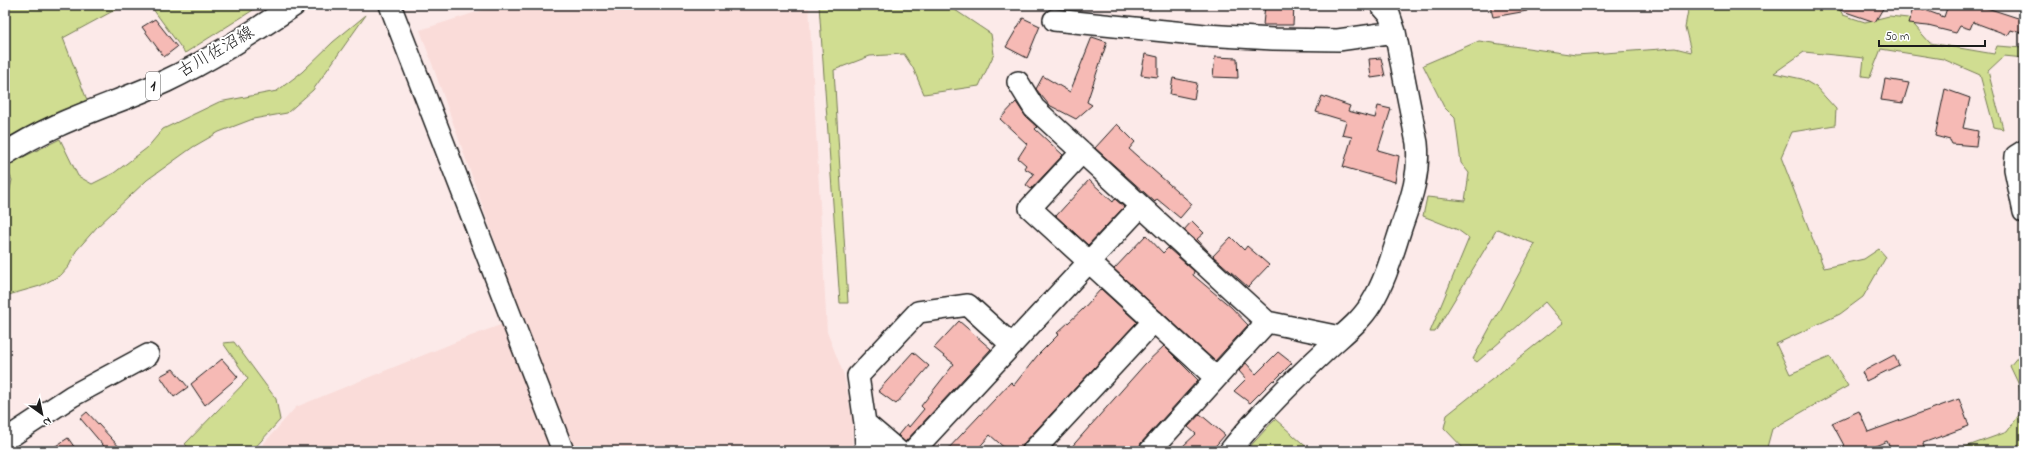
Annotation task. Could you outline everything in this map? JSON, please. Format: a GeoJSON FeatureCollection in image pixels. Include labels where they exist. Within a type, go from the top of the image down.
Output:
{"type":"FeatureCollection","features":[{"type":"Feature","properties":{"kind":"main road","name":"古川佐沼線"},"geometry":{"type":"LineString","coordinates":[[5,154],[61,124],[121,100],[199,64],[294,5]]}},
{"type":"Feature","properties":{"kind":"street"},"geometry":{"type":"LineString","coordinates":[[390,5],[563,451]]}},
{"type":"Feature","properties":{"kind":"street"},"geometry":{"type":"LineString","coordinates":[[1230,451],[1262,413],[1362,317],[1382,283],[1417,176],[1419,158],[1395,32],[1389,14],[1382,5]]}},
{"type":"Feature","properties":{"kind":"street"},"geometry":{"type":"LineString","coordinates":[[1054,20],[1205,35],[1273,39],[1338,40],[1395,32]]}},
{"type":"Feature","properties":{"kind":"street"},"geometry":{"type":"LineString","coordinates":[[1018,82],[1034,108],[1140,207],[1267,322],[1340,337]]}},
{"type":"Feature","properties":{"kind":"street"},"geometry":{"type":"LineString","coordinates":[[2024,151],[2016,156],[2015,169],[2024,212]]}},
{"type":"Feature","properties":{"kind":"street"},"geometry":{"type":"LineString","coordinates":[[1082,152],[1030,208],[1216,378]]}},
{"type":"Feature","properties":{"kind":"street"},"geometry":{"type":"LineString","coordinates":[[914,451],[1140,207]]}},
{"type":"Feature","properties":{"kind":"street"},"geometry":{"type":"LineString","coordinates":[[866,451],[866,422],[858,376],[918,312],[968,305],[1012,345]]}},
{"type":"Feature","properties":{"kind":"street"},"geometry":{"type":"LineString","coordinates":[[1033,451],[1154,321]]}},
{"type":"Feature","properties":{"kind":"street"},"geometry":{"type":"LineString","coordinates":[[1150,451],[1267,322]]}},
{"type":"Feature","properties":{"kind":"street"},"geometry":{"type":"LineString","coordinates":[[5,440],[72,396],[148,355]]}},
{"type":"Feature","properties":{"kind":"street"},"geometry":{"type":"LineString","coordinates":[[866,422],[898,451]]}},
{"type":"Feature","properties":{"kind":"shaded area"},"geometry":{"type":"Polygon","coordinates":[[[499,5],[809,5],[827,332],[844,375],[853,423],[852,451],[257,451],[296,407],[463,339],[522,317],[420,30],[499,5]]]}},
{"type":"Feature","properties":{"kind":"green space"},"geometry":{"type":"Polygon","coordinates":[[[5,5],[124,5],[63,38],[87,100],[59,111],[5,139],[5,5]]]}},
{"type":"Feature","properties":{"kind":"green space"},"geometry":{"type":"Polygon","coordinates":[[[150,5],[261,5],[185,53],[150,5]]]}},
{"type":"Feature","properties":{"kind":"green space"},"geometry":{"type":"Polygon","coordinates":[[[819,5],[954,5],[952,8],[991,34],[994,54],[979,86],[924,94],[913,68],[904,54],[870,56],[834,70],[848,303],[840,303],[819,5]]]}},
{"type":"Feature","properties":{"kind":"green space"},"geometry":{"type":"Polygon","coordinates":[[[1689,5],[1837,5],[1843,15],[1865,22],[1889,16],[1908,18],[1930,43],[1994,54],[1997,46],[2024,48],[2024,58],[2004,56],[1988,71],[2003,129],[1994,127],[1980,75],[1943,59],[1881,49],[1870,77],[1862,76],[1864,58],[1804,52],[1774,73],[1802,79],[1816,87],[1836,109],[1835,125],[1792,132],[1781,157],[1824,268],[1864,259],[1879,249],[1886,257],[1863,297],[1840,314],[1776,344],[1790,374],[1830,357],[1848,386],[1772,429],[1766,451],[1466,451],[1444,428],[1447,415],[1563,323],[1545,302],[1477,362],[1473,359],[1535,244],[1497,229],[1435,332],[1430,332],[1469,238],[1458,230],[1423,216],[1427,197],[1465,201],[1469,173],[1461,163],[1455,118],[1444,107],[1423,65],[1479,41],[1576,55],[1675,48],[1691,52],[1685,27],[1689,5]]]}},
{"type":"Feature","properties":{"kind":"green space"},"geometry":{"type":"Polygon","coordinates":[[[366,15],[313,90],[287,113],[253,119],[219,132],[193,147],[147,180],[97,227],[76,251],[69,266],[61,275],[40,286],[5,296],[5,210],[12,180],[5,166],[60,139],[78,176],[92,184],[114,173],[147,148],[163,129],[219,102],[277,91],[302,72],[333,42],[366,15]]]}},
{"type":"Feature","properties":{"kind":"green space"},"geometry":{"type":"Polygon","coordinates":[[[234,342],[276,399],[280,420],[252,451],[192,451],[185,444],[248,379],[223,343],[234,342]]]}},
{"type":"Feature","properties":{"kind":"green space"},"geometry":{"type":"Polygon","coordinates":[[[2024,349],[2024,451],[1954,451],[2007,432],[2023,409],[2019,385],[2010,366],[2024,349]]]}},
{"type":"Feature","properties":{"kind":"green space"},"geometry":{"type":"Polygon","coordinates":[[[1275,419],[1311,451],[1246,451],[1275,419]]]}},
{"type":"Feature","properties":{"kind":"building"},"geometry":{"type":"Polygon","coordinates":[[[1265,5],[1294,5],[1293,25],[1263,25],[1265,5]]]}},
{"type":"Feature","properties":{"kind":"building"},"geometry":{"type":"Polygon","coordinates":[[[1490,5],[1527,5],[1527,11],[1493,17],[1490,5]]]}},
{"type":"Feature","properties":{"kind":"building"},"geometry":{"type":"Polygon","coordinates":[[[1832,5],[1885,5],[1875,22],[1831,7],[1832,5]]]}},
{"type":"Feature","properties":{"kind":"building"},"geometry":{"type":"Polygon","coordinates":[[[1948,5],[1978,5],[2024,20],[2024,34],[2011,30],[2008,35],[1973,22],[1970,29],[1960,26],[1956,33],[1928,26],[1908,24],[1914,6],[1944,17],[1948,5]]]}},
{"type":"Feature","properties":{"kind":"building"},"geometry":{"type":"Polygon","coordinates":[[[1023,18],[1040,26],[1027,58],[1006,47],[1023,18]]]}},
{"type":"Feature","properties":{"kind":"building"},"geometry":{"type":"Polygon","coordinates":[[[155,19],[177,47],[164,57],[142,27],[155,19]]]}},
{"type":"Feature","properties":{"kind":"building"},"geometry":{"type":"Polygon","coordinates":[[[1092,37],[1107,42],[1087,102],[1092,105],[1076,119],[1049,105],[1036,89],[1043,76],[1070,92],[1092,37]]]}},
{"type":"Feature","properties":{"kind":"building"},"geometry":{"type":"Polygon","coordinates":[[[1145,54],[1158,57],[1158,77],[1141,75],[1145,54]]]}},
{"type":"Feature","properties":{"kind":"building"},"geometry":{"type":"Polygon","coordinates":[[[1215,57],[1237,58],[1238,78],[1213,77],[1215,57]]]}},
{"type":"Feature","properties":{"kind":"building"},"geometry":{"type":"Polygon","coordinates":[[[1381,58],[1385,76],[1371,78],[1369,59],[1381,58]]]}},
{"type":"Feature","properties":{"kind":"building"},"geometry":{"type":"Polygon","coordinates":[[[1173,78],[1197,83],[1194,99],[1170,94],[1173,78]]]}},
{"type":"Feature","properties":{"kind":"building"},"geometry":{"type":"Polygon","coordinates":[[[1885,79],[1909,83],[1903,103],[1881,100],[1885,79]]]}},
{"type":"Feature","properties":{"kind":"building"},"geometry":{"type":"Polygon","coordinates":[[[1945,89],[1970,98],[1963,128],[1978,131],[1976,146],[1952,144],[1950,140],[1935,136],[1945,89]]]}},
{"type":"Feature","properties":{"kind":"building"},"geometry":{"type":"Polygon","coordinates":[[[1322,96],[1350,106],[1348,111],[1375,118],[1378,106],[1391,109],[1378,150],[1399,156],[1395,182],[1343,167],[1352,137],[1342,135],[1346,121],[1316,112],[1322,96]]]}},
{"type":"Feature","properties":{"kind":"building"},"geometry":{"type":"Polygon","coordinates":[[[1016,102],[1026,117],[1037,127],[1035,129],[1063,155],[1031,189],[1026,185],[1034,174],[1024,168],[1026,165],[1018,158],[1027,144],[1000,119],[1016,102]]]}},
{"type":"Feature","properties":{"kind":"building"},"geometry":{"type":"Polygon","coordinates":[[[1117,124],[1135,142],[1129,149],[1192,204],[1180,218],[1157,199],[1155,202],[1095,148],[1117,124]]]}},
{"type":"Feature","properties":{"kind":"building"},"geometry":{"type":"Polygon","coordinates":[[[1089,180],[1113,202],[1115,199],[1124,207],[1088,245],[1056,216],[1089,180]]]}},
{"type":"Feature","properties":{"kind":"building"},"geometry":{"type":"Polygon","coordinates":[[[1192,221],[1204,233],[1197,239],[1208,251],[1184,230],[1192,221]]]}},
{"type":"Feature","properties":{"kind":"building"},"geometry":{"type":"Polygon","coordinates":[[[1146,235],[1163,253],[1168,248],[1194,271],[1193,275],[1231,307],[1248,325],[1215,361],[1114,269],[1146,235]]]}},
{"type":"Feature","properties":{"kind":"building"},"geometry":{"type":"Polygon","coordinates":[[[1231,237],[1244,250],[1247,246],[1269,265],[1248,287],[1213,256],[1231,237]]]}},
{"type":"Feature","properties":{"kind":"building"},"geometry":{"type":"Polygon","coordinates":[[[1101,289],[1137,322],[1024,443],[1021,451],[1008,451],[990,435],[976,451],[946,451],[1011,382],[1014,385],[1037,356],[1059,334],[1057,333],[1082,310],[1101,289]]]}},
{"type":"Feature","properties":{"kind":"building"},"geometry":{"type":"Polygon","coordinates":[[[959,321],[991,349],[905,442],[898,435],[907,424],[909,427],[924,409],[921,406],[954,364],[934,348],[959,321]]]}},
{"type":"Feature","properties":{"kind":"building"},"geometry":{"type":"Polygon","coordinates":[[[1164,346],[1198,380],[1141,443],[1138,451],[1068,451],[1145,364],[1164,346]]]}},
{"type":"Feature","properties":{"kind":"building"},"geometry":{"type":"Polygon","coordinates":[[[913,352],[929,366],[896,404],[878,391],[913,352]]]}},
{"type":"Feature","properties":{"kind":"building"},"geometry":{"type":"Polygon","coordinates":[[[1278,352],[1292,363],[1250,403],[1234,391],[1246,379],[1239,371],[1246,363],[1256,374],[1278,352]]]}},
{"type":"Feature","properties":{"kind":"building"},"geometry":{"type":"Polygon","coordinates":[[[1894,355],[1899,365],[1866,381],[1862,372],[1894,355]]]}},
{"type":"Feature","properties":{"kind":"building"},"geometry":{"type":"Polygon","coordinates":[[[222,359],[238,377],[205,405],[191,384],[222,359]]]}},
{"type":"Feature","properties":{"kind":"building"},"geometry":{"type":"Polygon","coordinates":[[[173,369],[188,387],[174,397],[160,376],[173,369]]]}},
{"type":"Feature","properties":{"kind":"building"},"geometry":{"type":"Polygon","coordinates":[[[1959,399],[1969,426],[1923,443],[1924,448],[1917,451],[1904,451],[1902,448],[1890,448],[1887,441],[1864,451],[1847,451],[1832,423],[1859,411],[1868,432],[1959,399]]]}},
{"type":"Feature","properties":{"kind":"building"},"geometry":{"type":"Polygon","coordinates":[[[87,412],[123,451],[108,451],[80,418],[87,412]]]}},
{"type":"Feature","properties":{"kind":"building"},"geometry":{"type":"Polygon","coordinates":[[[1200,414],[1225,435],[1211,451],[1189,451],[1183,446],[1196,434],[1188,427],[1200,414]]]}},
{"type":"Feature","properties":{"kind":"building"},"geometry":{"type":"Polygon","coordinates":[[[68,438],[77,451],[48,451],[68,438]]]}}]}
